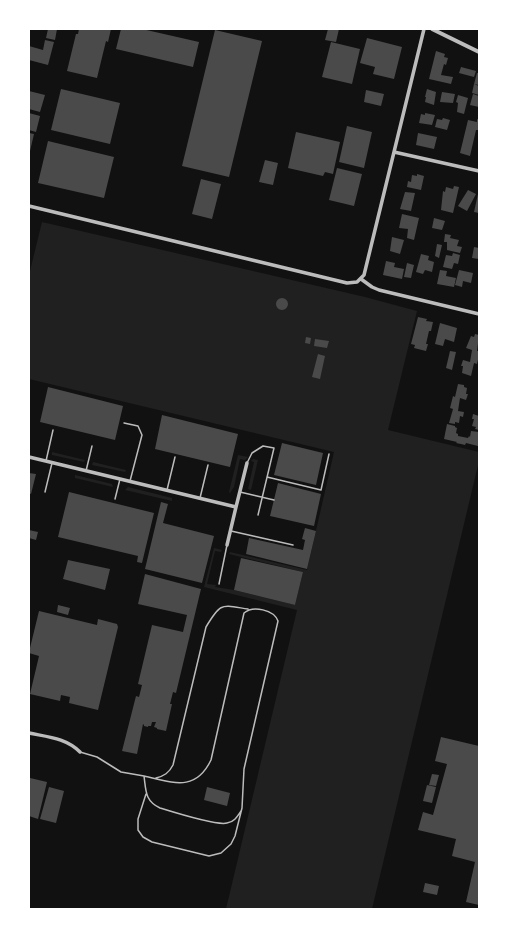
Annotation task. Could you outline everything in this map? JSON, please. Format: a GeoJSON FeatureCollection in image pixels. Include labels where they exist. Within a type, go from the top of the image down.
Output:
{"type":"FeatureCollection","features":[{"type":"Feature","properties":{"kind":"street"},"geometry":{"type":"LineString","coordinates":[[29,206],[347,283],[356,282],[364,275],[424,29]]}},
{"type":"Feature","properties":{"kind":"street"},"geometry":{"type":"LineString","coordinates":[[432,29],[479,52]]}},
{"type":"Feature","properties":{"kind":"street"},"geometry":{"type":"LineString","coordinates":[[394,152],[479,171]]}},
{"type":"Feature","properties":{"kind":"street"},"geometry":{"type":"LineString","coordinates":[[361,279],[379,290],[479,314]]}},
{"type":"Feature","properties":{"kind":"street"},"geometry":{"type":"LineString","coordinates":[[29,457],[236,507]]}},
{"type":"Feature","properties":{"kind":"street"},"geometry":{"type":"LineString","coordinates":[[227,545],[247,463]]}},
{"type":"Feature","properties":{"kind":"street"},"geometry":{"type":"LineString","coordinates":[[29,733],[67,742],[80,752]]}},
{"type":"Feature","properties":{"kind":"lane"},"geometry":{"type":"LineString","coordinates":[[124,423],[138,426],[142,435],[130,482]]}},
{"type":"Feature","properties":{"kind":"lane"},"geometry":{"type":"LineString","coordinates":[[46,461],[53,430]]}},
{"type":"Feature","properties":{"kind":"lane"},"geometry":{"type":"LineString","coordinates":[[86,471],[92,446]]}},
{"type":"Feature","properties":{"kind":"lane"},"geometry":{"type":"LineString","coordinates":[[247,463],[252,453],[263,446],[274,448],[258,514]]}},
{"type":"Feature","properties":{"kind":"lane"},"geometry":{"type":"LineString","coordinates":[[267,477],[321,490],[329,454]]}},
{"type":"Feature","properties":{"kind":"lane"},"geometry":{"type":"LineString","coordinates":[[166,490],[175,457]]}},
{"type":"Feature","properties":{"kind":"lane"},"geometry":{"type":"LineString","coordinates":[[45,492],[52,462]]}},
{"type":"Feature","properties":{"kind":"lane"},"geometry":{"type":"LineString","coordinates":[[200,498],[208,465]]}},
{"type":"Feature","properties":{"kind":"lane"},"geometry":{"type":"LineString","coordinates":[[115,499],[120,479]]}},
{"type":"Feature","properties":{"kind":"lane"},"geometry":{"type":"LineString","coordinates":[[240,492],[274,500]]}},
{"type":"Feature","properties":{"kind":"lane"},"geometry":{"type":"LineString","coordinates":[[231,531],[293,545]]}},
{"type":"Feature","properties":{"kind":"lane"},"geometry":{"type":"LineString","coordinates":[[219,584],[227,545]]}},
{"type":"Feature","properties":{"kind":"lane"},"geometry":{"type":"LineString","coordinates":[[146,794],[138,819],[138,830],[143,837],[152,842],[209,856],[221,853],[231,844],[235,836],[242,808],[244,770],[278,621],[276,616],[272,613],[226,606],[220,607],[214,613],[206,627],[173,765],[170,771],[165,775],[154,778]]}},
{"type":"Feature","properties":{"kind":"lane"},"geometry":{"type":"LineString","coordinates":[[80,752],[97,757],[121,772],[184,783],[195,780],[206,770],[211,760],[244,613],[248,609]]}},
{"type":"Feature","properties":{"kind":"lane"},"geometry":{"type":"LineString","coordinates":[[144,776],[146,794],[149,801],[153,805],[160,808],[215,823],[227,824],[236,819],[242,808]]}},
{"type":"Feature","properties":{"kind":"shaded area"},"geometry":{"type":"Polygon","coordinates":[[[42,222],[365,297],[417,311],[388,430],[479,452],[479,461],[372,909],[226,909],[297,610],[204,587],[214,548],[222,550],[221,552],[215,551],[207,584],[295,605],[303,572],[229,554],[230,552],[307,570],[334,452],[29,379],[29,275],[42,222]]]}},
{"type":"Feature","properties":{"kind":"shaded area"},"geometry":{"type":"Polygon","coordinates":[[[52,452],[85,460],[84,462],[52,455],[52,452]]]}},
{"type":"Feature","properties":{"kind":"shaded area"},"geometry":{"type":"Polygon","coordinates":[[[238,455],[248,457],[245,460],[240,459],[234,487],[230,493],[229,492],[238,455]]]}},
{"type":"Feature","properties":{"kind":"shaded area"},"geometry":{"type":"Polygon","coordinates":[[[253,459],[258,460],[251,490],[248,489],[254,462],[251,461],[253,459]]]}},
{"type":"Feature","properties":{"kind":"shaded area"},"geometry":{"type":"Polygon","coordinates":[[[93,462],[126,470],[125,472],[92,465],[93,462]]]}},
{"type":"Feature","properties":{"kind":"shaded area"},"geometry":{"type":"Polygon","coordinates":[[[75,475],[112,484],[113,487],[75,478],[75,475]]]}},
{"type":"Feature","properties":{"kind":"shaded area"},"geometry":{"type":"Polygon","coordinates":[[[128,487],[172,498],[172,501],[125,490],[128,487]]]}},
{"type":"Feature","properties":{"kind":"building"},"geometry":{"type":"Polygon","coordinates":[[[48,29],[57,29],[55,40],[46,38],[48,29]]]}},
{"type":"Feature","properties":{"kind":"building"},"geometry":{"type":"Polygon","coordinates":[[[79,29],[111,29],[108,42],[106,41],[97,78],[67,71],[76,34],[78,34],[79,29]]]}},
{"type":"Feature","properties":{"kind":"building"},"geometry":{"type":"Polygon","coordinates":[[[121,29],[142,29],[199,42],[193,67],[116,49],[121,29]]]}},
{"type":"Feature","properties":{"kind":"building"},"geometry":{"type":"Polygon","coordinates":[[[328,29],[339,29],[336,42],[325,40],[328,29]]]}},
{"type":"Feature","properties":{"kind":"building"},"geometry":{"type":"Polygon","coordinates":[[[215,30],[262,41],[229,177],[182,166],[215,30]]]}},
{"type":"Feature","properties":{"kind":"building"},"geometry":{"type":"Polygon","coordinates":[[[367,38],[402,47],[394,79],[373,74],[375,67],[360,63],[367,38]]]}},
{"type":"Feature","properties":{"kind":"building"},"geometry":{"type":"Polygon","coordinates":[[[45,40],[54,42],[48,65],[29,60],[29,46],[43,50],[45,40]]]}},
{"type":"Feature","properties":{"kind":"building"},"geometry":{"type":"Polygon","coordinates":[[[331,42],[360,49],[352,84],[322,77],[331,42]]]}},
{"type":"Feature","properties":{"kind":"building"},"geometry":{"type":"Polygon","coordinates":[[[436,51],[445,54],[444,57],[448,58],[446,65],[444,64],[441,75],[453,77],[451,84],[429,79],[436,51]]]}},
{"type":"Feature","properties":{"kind":"building"},"geometry":{"type":"Polygon","coordinates":[[[461,67],[476,71],[474,77],[459,73],[461,67]]]}},
{"type":"Feature","properties":{"kind":"building"},"geometry":{"type":"Polygon","coordinates":[[[477,73],[479,73],[479,85],[474,84],[477,73]]]}},
{"type":"Feature","properties":{"kind":"building"},"geometry":{"type":"Polygon","coordinates":[[[474,84],[479,86],[479,95],[472,93],[474,84]]]}},
{"type":"Feature","properties":{"kind":"building"},"geometry":{"type":"Polygon","coordinates":[[[61,89],[120,103],[110,144],[51,130],[61,89]]]}},
{"type":"Feature","properties":{"kind":"building"},"geometry":{"type":"Polygon","coordinates":[[[427,89],[436,92],[434,105],[425,102],[427,89]]]}},
{"type":"Feature","properties":{"kind":"building"},"geometry":{"type":"Polygon","coordinates":[[[366,90],[384,94],[381,106],[364,102],[366,90]]]}},
{"type":"Feature","properties":{"kind":"building"},"geometry":{"type":"Polygon","coordinates":[[[29,91],[45,95],[40,112],[29,109],[29,91]]]}},
{"type":"Feature","properties":{"kind":"building"},"geometry":{"type":"Polygon","coordinates":[[[442,92],[455,94],[453,103],[440,102],[442,92]]]}},
{"type":"Feature","properties":{"kind":"building"},"geometry":{"type":"Polygon","coordinates":[[[473,94],[479,96],[479,107],[470,105],[473,94]]]}},
{"type":"Feature","properties":{"kind":"building"},"geometry":{"type":"Polygon","coordinates":[[[458,95],[468,98],[464,114],[457,112],[458,103],[456,102],[458,95]]]}},
{"type":"Feature","properties":{"kind":"building"},"geometry":{"type":"Polygon","coordinates":[[[29,113],[40,116],[36,132],[29,130],[29,113]]]}},
{"type":"Feature","properties":{"kind":"building"},"geometry":{"type":"Polygon","coordinates":[[[425,113],[435,115],[432,125],[419,123],[421,114],[425,115],[425,113]]]}},
{"type":"Feature","properties":{"kind":"building"},"geometry":{"type":"Polygon","coordinates":[[[443,118],[450,120],[447,130],[435,127],[437,119],[442,120],[443,118]]]}},
{"type":"Feature","properties":{"kind":"building"},"geometry":{"type":"Polygon","coordinates":[[[477,119],[479,120],[479,130],[476,130],[470,156],[460,153],[468,120],[477,122],[477,119]]]}},
{"type":"Feature","properties":{"kind":"building"},"geometry":{"type":"Polygon","coordinates":[[[347,126],[372,132],[364,168],[339,162],[347,126]]]}},
{"type":"Feature","properties":{"kind":"building"},"geometry":{"type":"Polygon","coordinates":[[[296,132],[340,142],[333,174],[325,172],[323,176],[288,168],[296,132]]]}},
{"type":"Feature","properties":{"kind":"building"},"geometry":{"type":"Polygon","coordinates":[[[29,133],[34,134],[30,151],[29,151],[29,133]]]}},
{"type":"Feature","properties":{"kind":"building"},"geometry":{"type":"Polygon","coordinates":[[[418,133],[437,137],[434,149],[416,145],[418,133]]]}},
{"type":"Feature","properties":{"kind":"building"},"geometry":{"type":"Polygon","coordinates":[[[48,141],[114,157],[104,198],[38,183],[48,141]]]}},
{"type":"Feature","properties":{"kind":"building"},"geometry":{"type":"Polygon","coordinates":[[[265,160],[278,163],[273,185],[259,182],[265,160]]]}},
{"type":"Feature","properties":{"kind":"building"},"geometry":{"type":"Polygon","coordinates":[[[337,168],[362,174],[354,206],[329,200],[337,168]]]}},
{"type":"Feature","properties":{"kind":"building"},"geometry":{"type":"Polygon","coordinates":[[[417,174],[424,176],[421,190],[407,187],[408,181],[411,182],[412,175],[417,176],[417,174]]]}},
{"type":"Feature","properties":{"kind":"building"},"geometry":{"type":"Polygon","coordinates":[[[201,179],[221,184],[212,219],[192,214],[201,179]]]}},
{"type":"Feature","properties":{"kind":"building"},"geometry":{"type":"Polygon","coordinates":[[[454,186],[459,187],[453,213],[441,210],[443,191],[445,192],[446,187],[453,189],[454,186]]]}},
{"type":"Feature","properties":{"kind":"building"},"geometry":{"type":"Polygon","coordinates":[[[468,190],[476,194],[467,211],[458,206],[468,190]]]}},
{"type":"Feature","properties":{"kind":"building"},"geometry":{"type":"Polygon","coordinates":[[[405,192],[415,193],[411,211],[400,209],[405,192]]]}},
{"type":"Feature","properties":{"kind":"building"},"geometry":{"type":"Polygon","coordinates":[[[479,194],[479,213],[474,212],[479,194]]]}},
{"type":"Feature","properties":{"kind":"building"},"geometry":{"type":"Polygon","coordinates":[[[402,214],[419,218],[414,240],[407,238],[408,229],[399,228],[402,214]]]}},
{"type":"Feature","properties":{"kind":"building"},"geometry":{"type":"Polygon","coordinates":[[[434,218],[445,221],[442,230],[432,228],[434,218]]]}},
{"type":"Feature","properties":{"kind":"building"},"geometry":{"type":"Polygon","coordinates":[[[445,234],[451,235],[450,238],[459,240],[457,246],[462,247],[460,253],[447,250],[447,242],[444,242],[445,234]]]}},
{"type":"Feature","properties":{"kind":"building"},"geometry":{"type":"Polygon","coordinates":[[[392,237],[404,240],[400,254],[390,251],[392,237]]]}},
{"type":"Feature","properties":{"kind":"building"},"geometry":{"type":"Polygon","coordinates":[[[437,244],[442,245],[439,258],[435,256],[437,244]]]}},
{"type":"Feature","properties":{"kind":"building"},"geometry":{"type":"Polygon","coordinates":[[[474,247],[479,248],[479,259],[472,258],[474,247]]]}},
{"type":"Feature","properties":{"kind":"building"},"geometry":{"type":"Polygon","coordinates":[[[453,253],[460,255],[458,264],[454,263],[452,269],[443,267],[446,255],[452,256],[453,253]]]}},
{"type":"Feature","properties":{"kind":"building"},"geometry":{"type":"Polygon","coordinates":[[[421,254],[429,256],[428,260],[434,262],[432,272],[425,270],[423,274],[416,272],[421,254]]]}},
{"type":"Feature","properties":{"kind":"building"},"geometry":{"type":"Polygon","coordinates":[[[386,261],[395,263],[394,267],[404,269],[402,279],[383,275],[386,261]]]}},
{"type":"Feature","properties":{"kind":"building"},"geometry":{"type":"Polygon","coordinates":[[[407,263],[414,265],[411,278],[404,277],[407,263]]]}},
{"type":"Feature","properties":{"kind":"building"},"geometry":{"type":"Polygon","coordinates":[[[440,270],[447,271],[446,276],[456,278],[454,287],[437,284],[440,270]]]}},
{"type":"Feature","properties":{"kind":"building"},"geometry":{"type":"Polygon","coordinates":[[[459,270],[473,273],[471,283],[463,281],[462,287],[455,285],[459,270]]]}},
{"type":"Feature","properties":{"kind":"building"},"geometry":{"type":"Polygon","coordinates":[[[280,298],[284,298],[288,304],[284,310],[280,310],[276,306],[276,302],[280,298]]]}},
{"type":"Feature","properties":{"kind":"building"},"geometry":{"type":"Polygon","coordinates":[[[418,317],[427,319],[426,321],[433,322],[431,331],[429,331],[426,351],[414,348],[415,345],[411,344],[418,317]]]}},
{"type":"Feature","properties":{"kind":"building"},"geometry":{"type":"Polygon","coordinates":[[[440,323],[457,328],[454,342],[445,339],[443,346],[435,344],[440,323]]]}},
{"type":"Feature","properties":{"kind":"building"},"geometry":{"type":"Polygon","coordinates":[[[475,334],[479,335],[477,351],[479,351],[479,355],[477,364],[474,363],[471,376],[462,373],[463,366],[461,366],[463,360],[470,362],[472,350],[466,348],[471,336],[474,337],[475,334]]]}},
{"type":"Feature","properties":{"kind":"building"},"geometry":{"type":"Polygon","coordinates":[[[306,337],[311,338],[310,344],[305,343],[306,337]]]}},
{"type":"Feature","properties":{"kind":"building"},"geometry":{"type":"Polygon","coordinates":[[[315,339],[329,341],[327,348],[314,346],[315,339]]]}},
{"type":"Feature","properties":{"kind":"building"},"geometry":{"type":"Polygon","coordinates":[[[450,351],[456,352],[452,370],[446,368],[450,351]]]}},
{"type":"Feature","properties":{"kind":"building"},"geometry":{"type":"Polygon","coordinates":[[[318,354],[325,356],[320,379],[312,377],[318,354]]]}},
{"type":"Feature","properties":{"kind":"building"},"geometry":{"type":"Polygon","coordinates":[[[458,384],[464,385],[464,387],[467,388],[466,394],[468,394],[466,400],[460,398],[458,411],[464,412],[463,417],[460,416],[459,423],[455,422],[455,424],[449,423],[453,409],[450,408],[453,396],[455,397],[458,384]]]}},
{"type":"Feature","properties":{"kind":"building"},"geometry":{"type":"Polygon","coordinates":[[[48,387],[123,406],[115,440],[40,422],[48,387]]]}},
{"type":"Feature","properties":{"kind":"building"},"geometry":{"type":"Polygon","coordinates":[[[473,414],[479,416],[479,430],[472,426],[474,419],[472,419],[473,414]]]}},
{"type":"Feature","properties":{"kind":"building"},"geometry":{"type":"Polygon","coordinates":[[[162,415],[238,434],[230,467],[155,449],[162,415]]]}},
{"type":"Feature","properties":{"kind":"building"},"geometry":{"type":"Polygon","coordinates":[[[447,424],[457,428],[456,433],[458,436],[468,438],[469,436],[470,437],[471,431],[479,432],[478,446],[466,443],[465,445],[444,439],[447,424]]]}},
{"type":"Feature","properties":{"kind":"building"},"geometry":{"type":"Polygon","coordinates":[[[282,443],[323,453],[316,485],[274,475],[282,443]]]}},
{"type":"Feature","properties":{"kind":"building"},"geometry":{"type":"Polygon","coordinates":[[[29,473],[36,474],[31,494],[29,493],[29,473]]]}},
{"type":"Feature","properties":{"kind":"building"},"geometry":{"type":"Polygon","coordinates":[[[278,483],[321,494],[314,526],[270,516],[278,483]]]}},
{"type":"Feature","properties":{"kind":"building"},"geometry":{"type":"Polygon","coordinates":[[[69,492],[154,513],[142,563],[137,562],[138,556],[58,537],[69,492]]]}},
{"type":"Feature","properties":{"kind":"building"},"geometry":{"type":"Polygon","coordinates":[[[161,502],[168,504],[163,523],[214,536],[202,583],[145,569],[161,502]]]}},
{"type":"Feature","properties":{"kind":"building"},"geometry":{"type":"Polygon","coordinates":[[[305,528],[316,531],[307,569],[246,554],[249,538],[303,550],[305,540],[302,539],[305,528]]]}},
{"type":"Feature","properties":{"kind":"building"},"geometry":{"type":"Polygon","coordinates":[[[29,530],[38,532],[36,540],[29,538],[29,530]]]}},
{"type":"Feature","properties":{"kind":"building"},"geometry":{"type":"Polygon","coordinates":[[[241,558],[303,572],[295,605],[234,590],[241,558]]]}},
{"type":"Feature","properties":{"kind":"building"},"geometry":{"type":"Polygon","coordinates":[[[68,560],[110,569],[105,590],[63,579],[68,560]]]}},
{"type":"Feature","properties":{"kind":"building"},"geometry":{"type":"Polygon","coordinates":[[[145,574],[201,589],[176,693],[173,692],[170,704],[172,704],[166,731],[154,727],[156,722],[152,722],[151,726],[148,727],[144,726],[143,724],[137,754],[122,751],[136,696],[139,697],[142,685],[138,684],[152,625],[183,632],[187,615],[138,604],[145,574]]]}},
{"type":"Feature","properties":{"kind":"building"},"geometry":{"type":"Polygon","coordinates":[[[58,605],[70,608],[68,615],[57,612],[58,605]]]}},
{"type":"Feature","properties":{"kind":"building"},"geometry":{"type":"Polygon","coordinates":[[[39,611],[97,625],[98,619],[117,624],[118,627],[98,710],[69,703],[70,697],[61,695],[60,701],[30,694],[39,656],[29,652],[39,611]]]}},
{"type":"Feature","properties":{"kind":"building"},"geometry":{"type":"Polygon","coordinates":[[[441,737],[479,746],[479,905],[466,902],[475,862],[452,856],[456,839],[418,830],[423,812],[433,815],[447,764],[435,761],[441,737]]]}},
{"type":"Feature","properties":{"kind":"building"},"geometry":{"type":"Polygon","coordinates":[[[432,774],[439,775],[436,786],[429,785],[432,774]]]}},
{"type":"Feature","properties":{"kind":"building"},"geometry":{"type":"Polygon","coordinates":[[[30,778],[47,782],[38,819],[29,816],[30,778]]]}},
{"type":"Feature","properties":{"kind":"building"},"geometry":{"type":"Polygon","coordinates":[[[427,785],[436,787],[432,803],[423,801],[427,785]]]}},
{"type":"Feature","properties":{"kind":"building"},"geometry":{"type":"Polygon","coordinates":[[[49,787],[64,791],[56,823],[40,819],[49,787]]]}},
{"type":"Feature","properties":{"kind":"building"},"geometry":{"type":"Polygon","coordinates":[[[207,787],[230,793],[227,806],[204,800],[207,787]]]}},
{"type":"Feature","properties":{"kind":"building"},"geometry":{"type":"Polygon","coordinates":[[[425,883],[439,886],[437,895],[423,892],[425,883]]]}}]}
